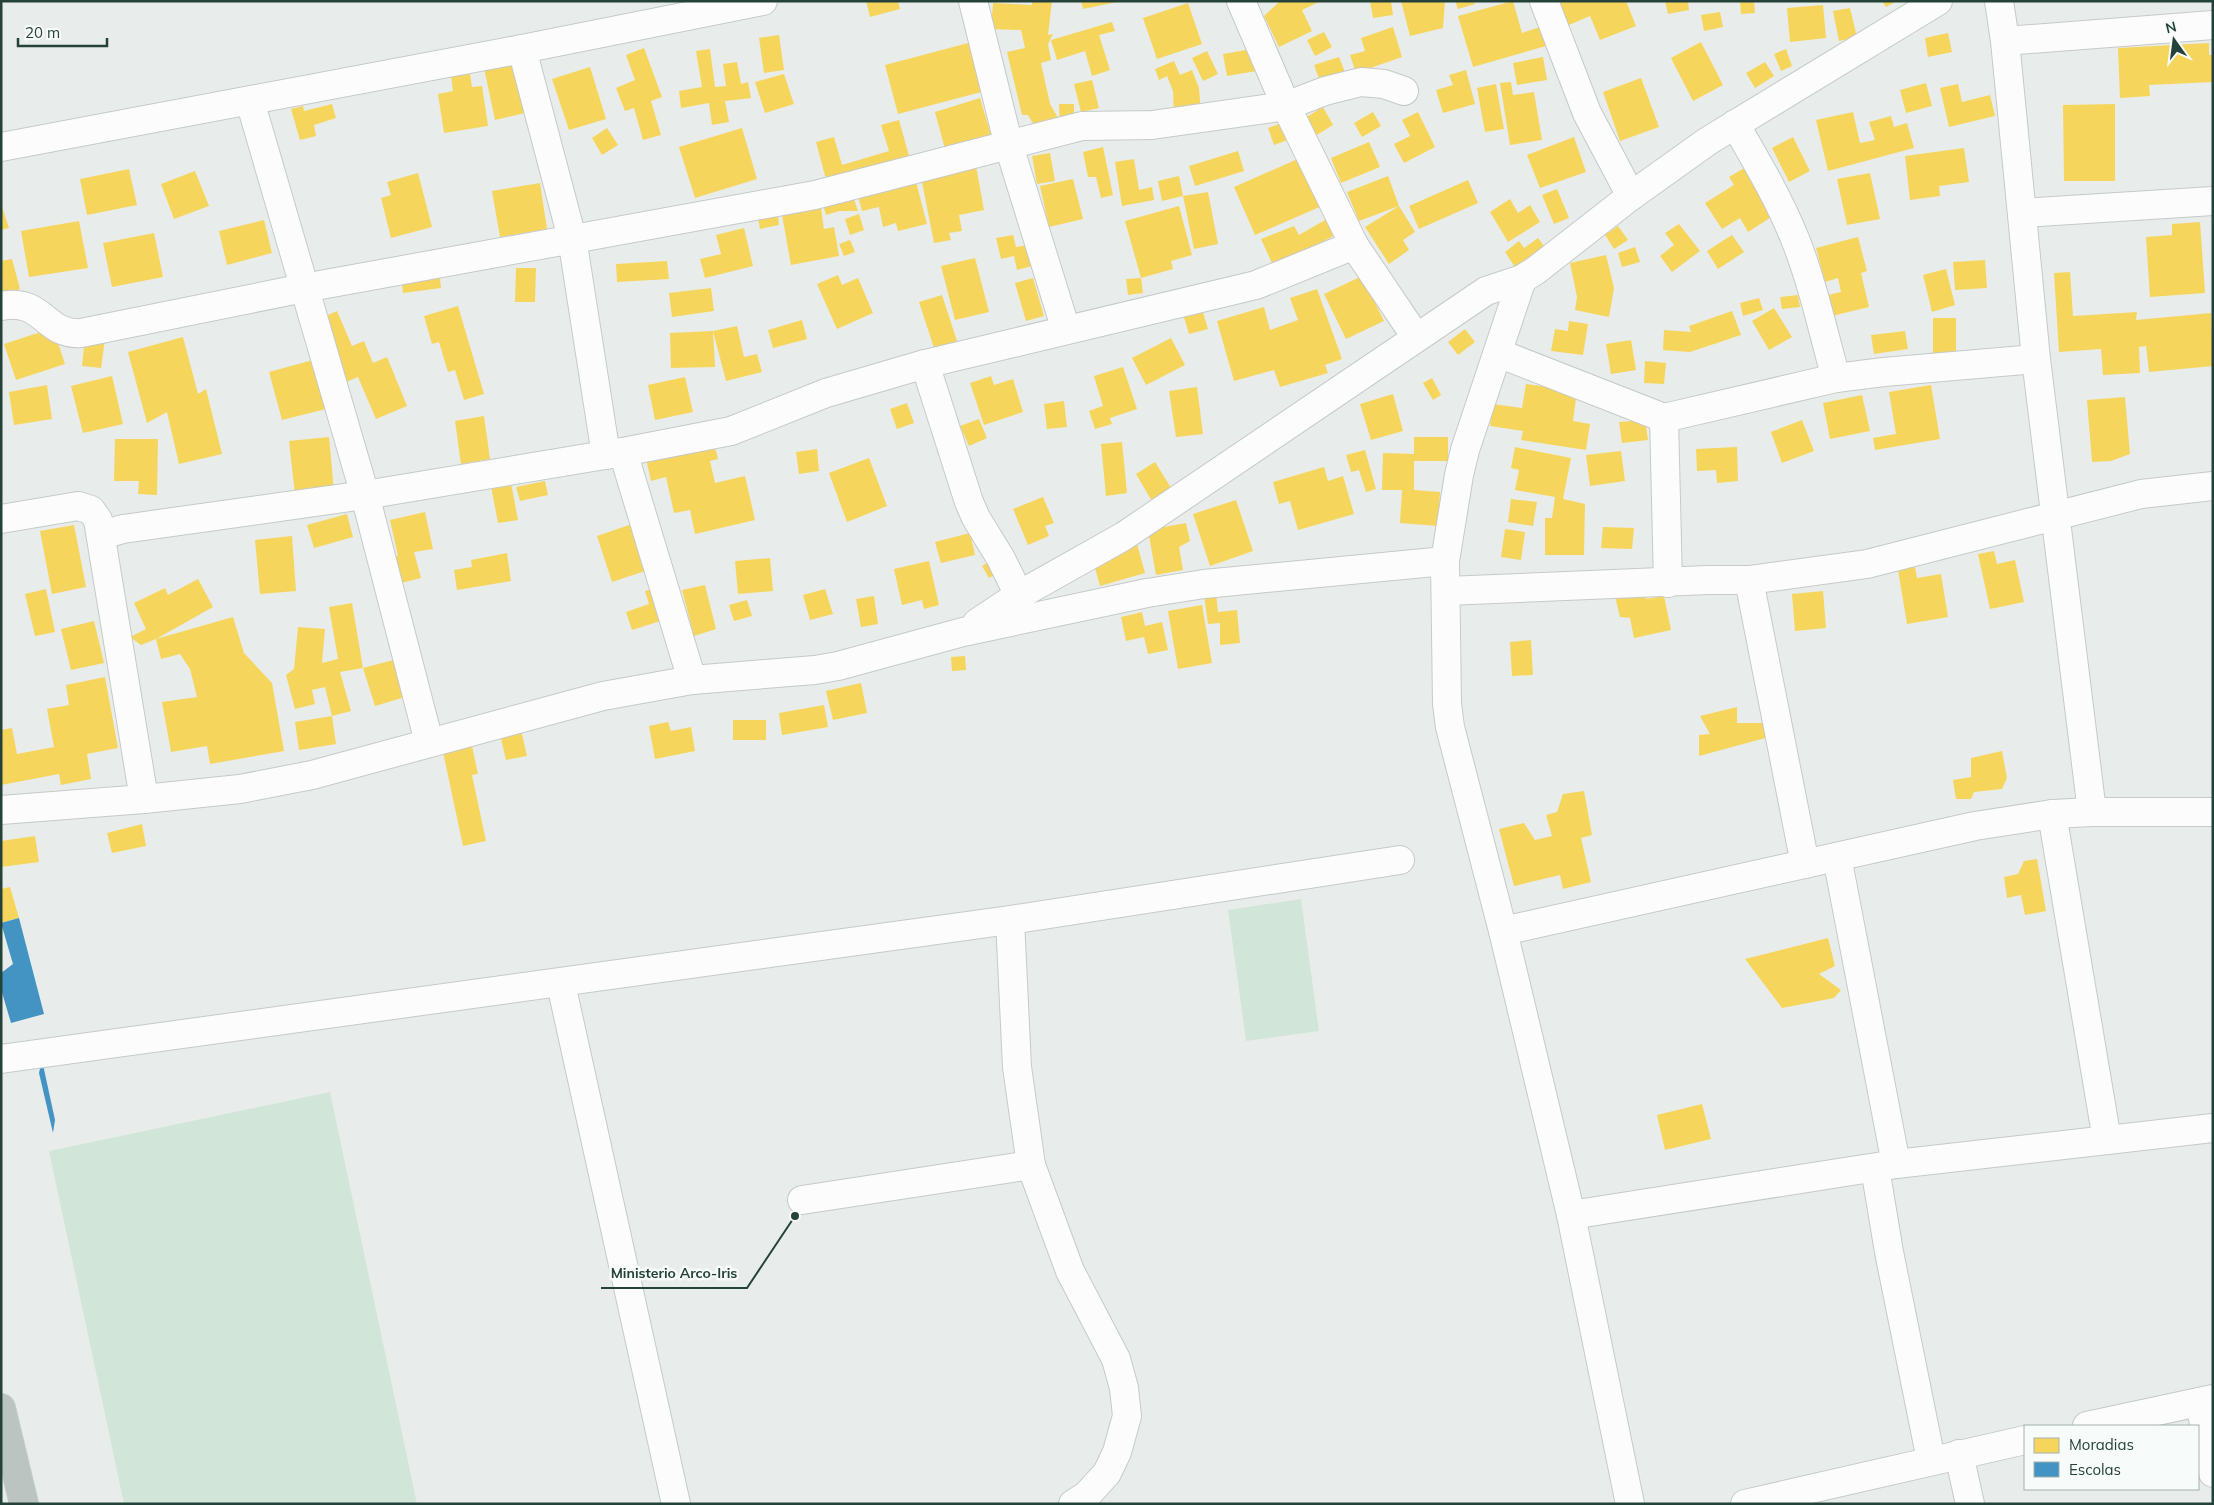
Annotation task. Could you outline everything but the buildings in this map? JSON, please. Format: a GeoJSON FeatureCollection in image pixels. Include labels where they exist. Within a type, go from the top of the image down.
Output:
{"type":"FeatureCollection","features":[{"type":"Feature","properties":{"kind":"highway"},"geometry":{"type":"LineString","coordinates":[[1,1408],[24,1504]]}},
{"type":"Feature","properties":{"kind":"street"},"geometry":{"type":"LineString","coordinates":[[1,147],[522,49],[763,1]]}},
{"type":"Feature","properties":{"kind":"street"},"geometry":{"type":"LineString","coordinates":[[973,1],[1009,146],[1066,330]]}},
{"type":"Feature","properties":{"kind":"street"},"geometry":{"type":"LineString","coordinates":[[1241,1],[1286,106],[1354,245],[1416,337]]}},
{"type":"Feature","properties":{"kind":"street"},"geometry":{"type":"LineString","coordinates":[[1544,1],[1586,113],[1631,196]]}},
{"type":"Feature","properties":{"kind":"street"},"geometry":{"type":"LineString","coordinates":[[963,632],[1019,595],[1124,536],[1486,291],[1522,279],[1535,271],[1631,196],[1735,124],[1938,1]]}},
{"type":"Feature","properties":{"kind":"street"},"geometry":{"type":"LineString","coordinates":[[1999,1],[2005,41],[2036,359],[2092,812]]}},
{"type":"Feature","properties":{"kind":"street"},"geometry":{"type":"LineString","coordinates":[[2005,41],[2213,25]]}},
{"type":"Feature","properties":{"kind":"street"},"geometry":{"type":"LineString","coordinates":[[522,49],[572,238],[614,453],[692,680]]}},
{"type":"Feature","properties":{"kind":"street"},"geometry":{"type":"LineString","coordinates":[[1,306],[20,304],[30,307],[61,330],[71,334],[304,288],[815,195],[1082,126],[1152,125],[1286,106],[1325,91],[1361,82],[1384,84],[1404,91]]}},
{"type":"Feature","properties":{"kind":"street"},"geometry":{"type":"LineString","coordinates":[[250,101],[364,495],[429,742]]}},
{"type":"Feature","properties":{"kind":"street"},"geometry":{"type":"LineString","coordinates":[[1735,124],[1778,200],[1796,241],[1812,287],[1836,378]]}},
{"type":"Feature","properties":{"kind":"street"},"geometry":{"type":"LineString","coordinates":[[2022,213],[2213,201]]}},
{"type":"Feature","properties":{"kind":"street"},"geometry":{"type":"LineString","coordinates":[[101,535],[123,529],[364,495],[614,453],[731,431],[826,393],[925,364],[1256,285],[1354,245]]}},
{"type":"Feature","properties":{"kind":"street"},"geometry":{"type":"LineString","coordinates":[[1522,279],[1463,458],[1446,561],[1447,704],[1450,727],[1503,931],[1571,1215],[1630,1504]]}},
{"type":"Feature","properties":{"kind":"street"},"geometry":{"type":"LineString","coordinates":[[1498,354],[1664,418],[1836,378],[2036,359]]}},
{"type":"Feature","properties":{"kind":"street"},"geometry":{"type":"LineString","coordinates":[[925,364],[969,502],[1019,595]]}},
{"type":"Feature","properties":{"kind":"street"},"geometry":{"type":"LineString","coordinates":[[1664,418],[1668,583]]}},
{"type":"Feature","properties":{"kind":"street"},"geometry":{"type":"LineString","coordinates":[[1446,591],[1749,580],[1881,562],[2141,494],[2213,486]]}},
{"type":"Feature","properties":{"kind":"street"},"geometry":{"type":"LineString","coordinates":[[1,519],[78,506],[91,510],[98,520],[144,799]]}},
{"type":"Feature","properties":{"kind":"street"},"geometry":{"type":"LineString","coordinates":[[1,810],[144,799],[240,789],[275,783],[312,775],[603,696],[692,680],[815,670],[838,666],[963,632],[1147,593],[1185,587],[1446,561]]}},
{"type":"Feature","properties":{"kind":"street"},"geometry":{"type":"LineString","coordinates":[[1749,580],[1805,864]]}},
{"type":"Feature","properties":{"kind":"street"},"geometry":{"type":"LineString","coordinates":[[1503,931],[1946,831],[2052,814],[2092,812],[2213,812]]}},
{"type":"Feature","properties":{"kind":"street"},"geometry":{"type":"LineString","coordinates":[[2052,814],[2107,1140]]}},
{"type":"Feature","properties":{"kind":"street"},"geometry":{"type":"LineString","coordinates":[[1836,857],[1879,1068],[1890,1252],[1931,1460]]}},
{"type":"Feature","properties":{"kind":"street"},"geometry":{"type":"LineString","coordinates":[[1,1059],[561,984],[1010,920],[1400,860]]}},
{"type":"Feature","properties":{"kind":"street"},"geometry":{"type":"LineString","coordinates":[[1010,920],[1017,1067],[1032,1165],[1070,1271],[1116,1359],[1124,1388],[1127,1416],[1117,1452],[1107,1473],[1086,1495],[1073,1504]]}},
{"type":"Feature","properties":{"kind":"street"},"geometry":{"type":"LineString","coordinates":[[561,984],[676,1504]]}},
{"type":"Feature","properties":{"kind":"street"},"geometry":{"type":"LineString","coordinates":[[1571,1215],[1886,1166],[2213,1128]]}},
{"type":"Feature","properties":{"kind":"street"},"geometry":{"type":"LineString","coordinates":[[802,1200],[1032,1165]]}},
{"type":"Feature","properties":{"kind":"street"},"geometry":{"type":"LineString","coordinates":[[2092,1425],[2206,1400],[2213,1473]]}},
{"type":"Feature","properties":{"kind":"street"},"geometry":{"type":"LineString","coordinates":[[1745,1504],[2024,1440]]}},
{"type":"Feature","properties":{"kind":"street"},"geometry":{"type":"LineString","coordinates":[[1959,1454],[1970,1504]]}},
{"type":"Feature","properties":{"kind":"green space"},"geometry":{"type":"Polygon","coordinates":[[[1301,899],[1319,1031],[1246,1041],[1228,910],[1301,899]]]}},
{"type":"Feature","properties":{"kind":"green space"},"geometry":{"type":"Polygon","coordinates":[[[330,1092],[417,1504],[124,1504],[49,1151],[330,1092]]]}},
{"type":"Feature","properties":{"kind":"place","name":"Ministerio Arco-Iris"},"geometry":{"type":"Point","coordinates":[795,1216]}}]}
